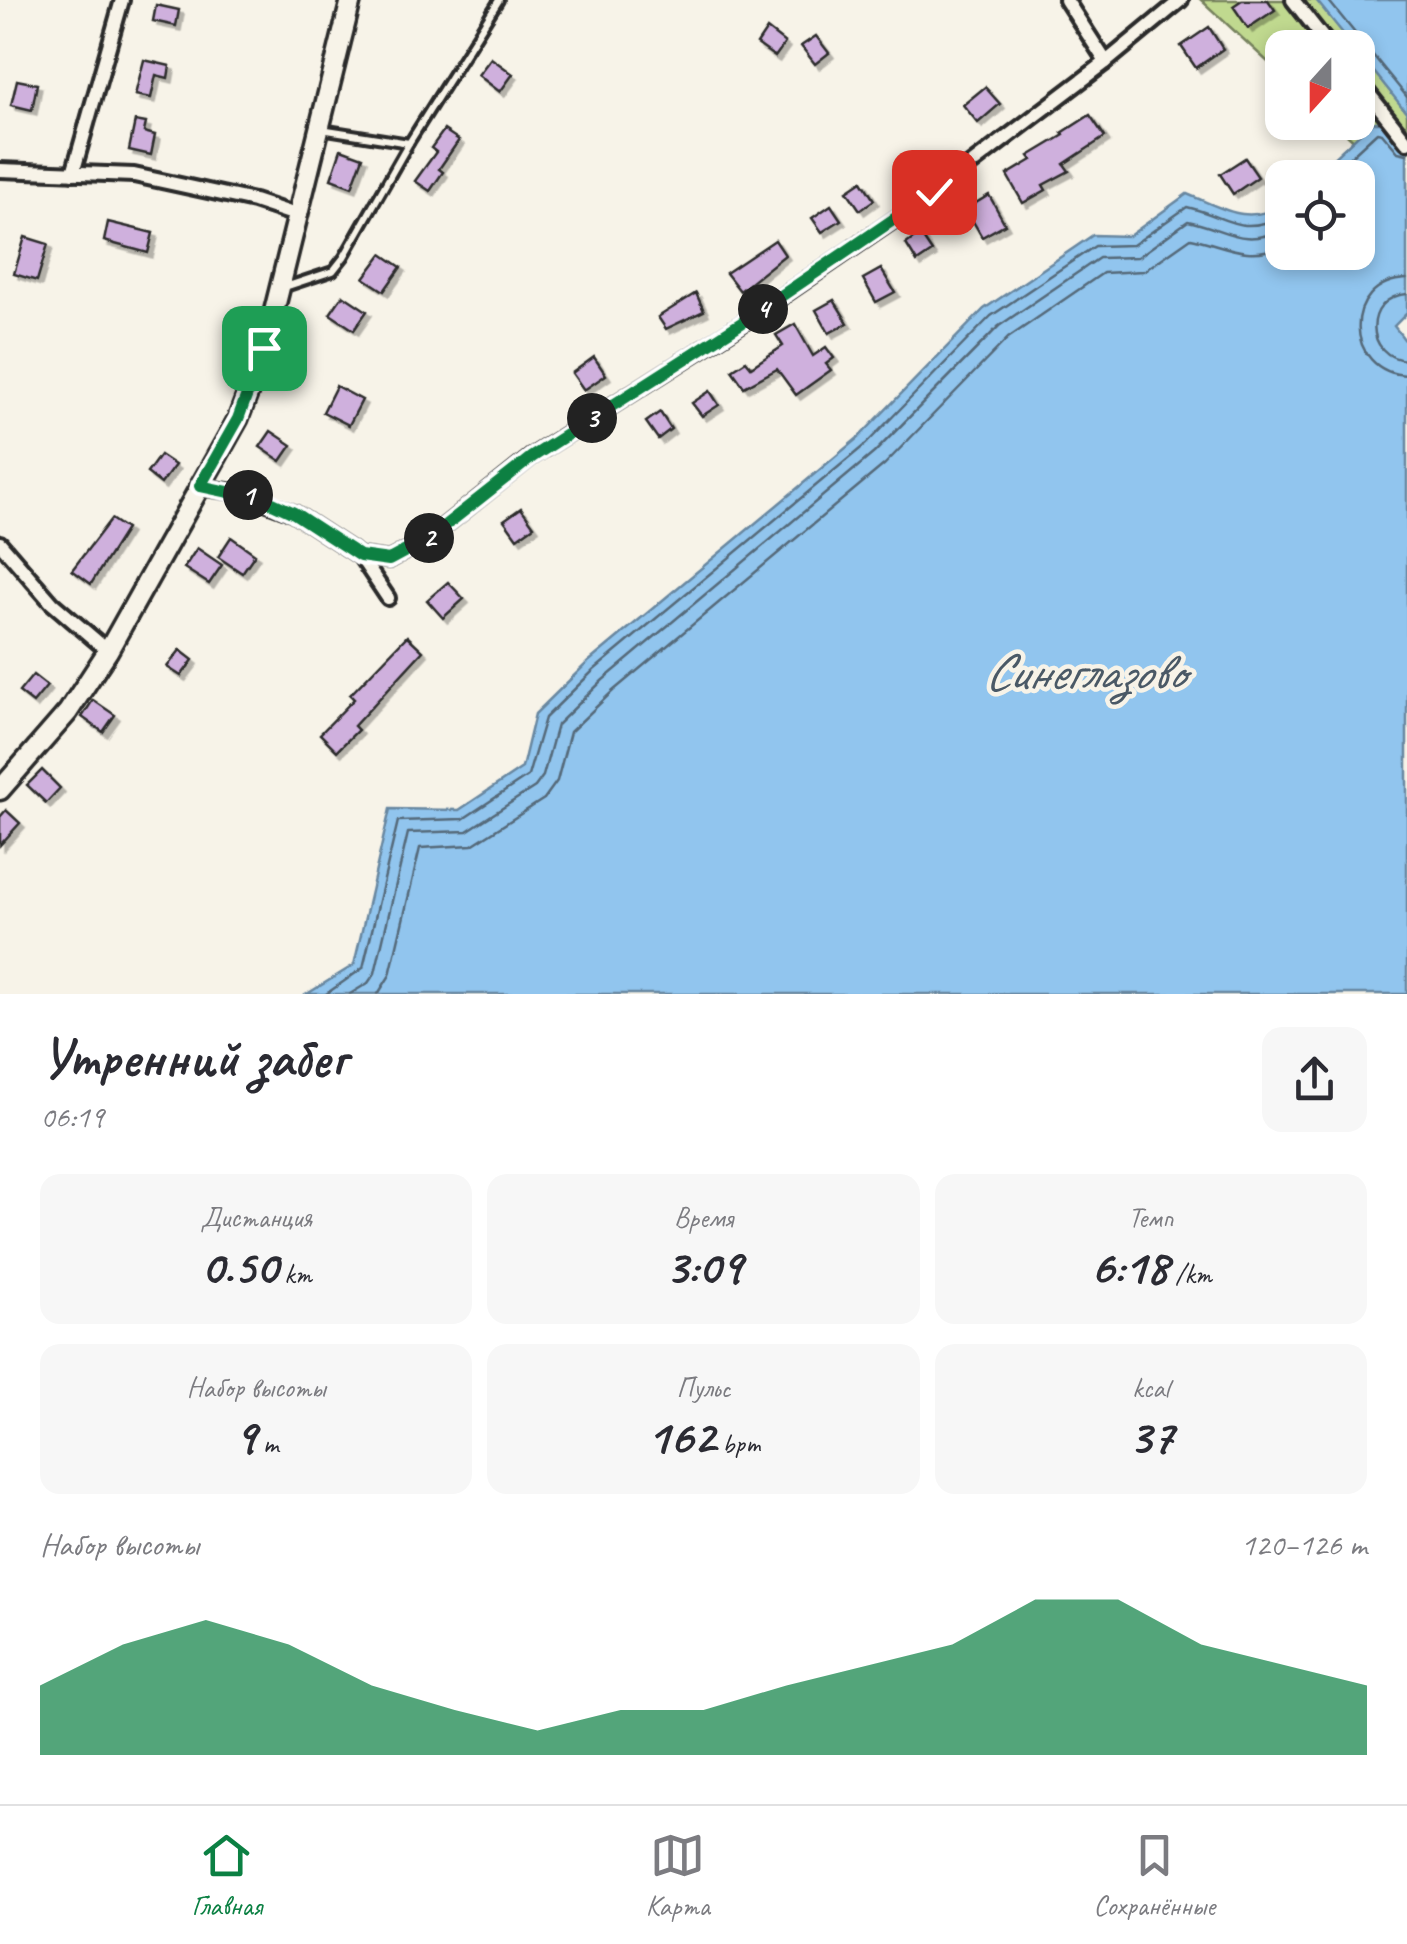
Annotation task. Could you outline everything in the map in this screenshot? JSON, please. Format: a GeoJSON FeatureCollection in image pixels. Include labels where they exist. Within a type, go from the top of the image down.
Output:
{"type":"FeatureCollection","features":[{"type":"Feature","properties":{"kind":"street"},"geometry":{"type":"LineString","coordinates":[[73,172],[122,0]]}},
{"type":"Feature","properties":{"kind":"street"},"geometry":{"type":"LineString","coordinates":[[0,790],[68,712],[108,651],[238,419],[253,384],[280,289],[350,0]]}},
{"type":"Feature","properties":{"kind":"street"},"geometry":{"type":"LineString","coordinates":[[1066,0],[1106,62]]}},
{"type":"Feature","properties":{"kind":"street"},"geometry":{"type":"LineString","coordinates":[[360,556],[389,560],[428,539],[532,457],[743,322],[918,203],[1106,62],[1181,0]]}},
{"type":"Feature","properties":{"kind":"street"},"geometry":{"type":"LineString","coordinates":[[1293,0],[1317,30]]}},
{"type":"Feature","properties":{"kind":"street"},"geometry":{"type":"LineString","coordinates":[[1375,102],[1407,142]]}},
{"type":"Feature","properties":{"kind":"street"},"geometry":{"type":"LineString","coordinates":[[0,170],[134,174],[296,215]]}},
{"type":"Feature","properties":{"kind":"street"},"geometry":{"type":"LineString","coordinates":[[200,486],[266,500],[294,513],[360,556],[388,598]]}},
{"type":"Feature","properties":{"kind":"street"},"geometry":{"type":"LineString","coordinates":[[0,543],[52,603],[108,651]]}},
{"type":"Feature","properties":{"kind":"lane"},"geometry":{"type":"LineString","coordinates":[[280,289],[333,271],[344,257],[499,0]]}},
{"type":"Feature","properties":{"kind":"lane"},"geometry":{"type":"LineString","coordinates":[[320,128],[409,144]]}},
{"type":"Feature","properties":{"kind":"green space"},"geometry":{"type":"Polygon","coordinates":[[[1201,0],[1407,0],[1407,189],[1354,140],[1375,140],[1375,30],[1265,30],[1265,59],[1201,0]]]}},
{"type":"Feature","properties":{"kind":"water"},"geometry":{"type":"Polygon","coordinates":[[[1316,0],[1407,0],[1407,113],[1375,73],[1375,30],[1340,30],[1316,0]]]}},
{"type":"Feature","properties":{"kind":"water","name":"Синеглазово"},"geometry":{"type":"Polygon","coordinates":[[[1375,122],[1387,122],[1407,149],[1407,313],[1394,326],[1407,343],[1407,994],[307,994],[354,965],[390,809],[459,810],[522,768],[535,714],[587,663],[859,437],[984,309],[1093,235],[1129,236],[1187,194],[1234,213],[1265,212],[1265,270],[1375,270],[1375,160],[1331,160],[1353,140],[1375,140],[1375,122]]]}},
{"type":"Feature","properties":{"kind":"building"},"geometry":{"type":"Polygon","coordinates":[[[1242,0],[1268,0],[1275,10],[1248,28],[1233,6],[1242,0]]]}},
{"type":"Feature","properties":{"kind":"building"},"geometry":{"type":"Polygon","coordinates":[[[156,5],[179,10],[176,26],[153,21],[156,5]]]}},
{"type":"Feature","properties":{"kind":"building"},"geometry":{"type":"Polygon","coordinates":[[[1209,27],[1223,49],[1196,68],[1181,46],[1209,27]]]}},
{"type":"Feature","properties":{"kind":"building"},"geometry":{"type":"Polygon","coordinates":[[[767,29],[785,43],[775,57],[757,44],[767,29]]]}},
{"type":"Feature","properties":{"kind":"building"},"geometry":{"type":"Polygon","coordinates":[[[816,36],[829,53],[815,64],[801,46],[816,36]]]}},
{"type":"Feature","properties":{"kind":"building"},"geometry":{"type":"Polygon","coordinates":[[[491,58],[513,74],[500,92],[478,75],[491,58]]]}},
{"type":"Feature","properties":{"kind":"building"},"geometry":{"type":"Polygon","coordinates":[[[144,60],[170,66],[168,78],[156,75],[151,98],[135,95],[144,60]]]}},
{"type":"Feature","properties":{"kind":"building"},"geometry":{"type":"Polygon","coordinates":[[[17,80],[37,84],[32,110],[11,105],[17,80]]]}},
{"type":"Feature","properties":{"kind":"building"},"geometry":{"type":"Polygon","coordinates":[[[985,87],[1000,104],[978,123],[963,105],[985,87]]]}},
{"type":"Feature","properties":{"kind":"building"},"geometry":{"type":"Polygon","coordinates":[[[1090,115],[1105,137],[1064,164],[1069,171],[1043,185],[1046,190],[1023,203],[1007,175],[1090,115]]]}},
{"type":"Feature","properties":{"kind":"building"},"geometry":{"type":"Polygon","coordinates":[[[135,121],[146,123],[144,132],[155,135],[151,155],[129,150],[135,121]]]}},
{"type":"Feature","properties":{"kind":"building"},"geometry":{"type":"Polygon","coordinates":[[[444,130],[459,140],[439,169],[443,172],[430,191],[415,181],[436,152],[431,148],[444,130]]]}},
{"type":"Feature","properties":{"kind":"building"},"geometry":{"type":"Polygon","coordinates":[[[341,149],[363,157],[352,187],[331,179],[341,149]]]}},
{"type":"Feature","properties":{"kind":"building"},"geometry":{"type":"Polygon","coordinates":[[[1245,158],[1258,177],[1233,194],[1220,174],[1245,158]]]}},
{"type":"Feature","properties":{"kind":"building"},"geometry":{"type":"Polygon","coordinates":[[[862,181],[874,200],[860,210],[847,191],[862,181]]]}},
{"type":"Feature","properties":{"kind":"building"},"geometry":{"type":"Polygon","coordinates":[[[989,195],[1005,224],[982,237],[966,209],[989,195]]]}},
{"type":"Feature","properties":{"kind":"building"},"geometry":{"type":"Polygon","coordinates":[[[831,205],[841,220],[822,232],[812,218],[831,205]]]}},
{"type":"Feature","properties":{"kind":"building"},"geometry":{"type":"Polygon","coordinates":[[[108,222],[153,233],[148,253],[104,241],[108,222]]]}},
{"type":"Feature","properties":{"kind":"building"},"geometry":{"type":"Polygon","coordinates":[[[920,234],[932,252],[917,262],[906,244],[920,234]]]}},
{"type":"Feature","properties":{"kind":"building"},"geometry":{"type":"Polygon","coordinates":[[[25,237],[48,244],[37,281],[14,274],[25,237]]]}},
{"type":"Feature","properties":{"kind":"building"},"geometry":{"type":"Polygon","coordinates":[[[775,240],[785,255],[740,291],[726,273],[775,240]]]}},
{"type":"Feature","properties":{"kind":"building"},"geometry":{"type":"Polygon","coordinates":[[[382,254],[401,267],[384,291],[364,278],[382,254]]]}},
{"type":"Feature","properties":{"kind":"building"},"geometry":{"type":"Polygon","coordinates":[[[881,269],[895,292],[876,302],[863,279],[881,269]]]}},
{"type":"Feature","properties":{"kind":"building"},"geometry":{"type":"Polygon","coordinates":[[[696,293],[704,311],[666,329],[658,317],[696,293]]]}},
{"type":"Feature","properties":{"kind":"building"},"geometry":{"type":"Polygon","coordinates":[[[343,295],[367,311],[354,330],[330,314],[343,295]]]}},
{"type":"Feature","properties":{"kind":"building"},"geometry":{"type":"Polygon","coordinates":[[[834,300],[848,323],[829,333],[816,310],[834,300]]]}},
{"type":"Feature","properties":{"kind":"building"},"geometry":{"type":"Polygon","coordinates":[[[795,324],[813,356],[826,347],[834,358],[826,364],[831,370],[796,395],[777,369],[744,387],[732,370],[746,361],[751,367],[783,346],[776,335],[795,324]]]}},
{"type":"Feature","properties":{"kind":"building"},"geometry":{"type":"Polygon","coordinates":[[[594,357],[606,375],[584,390],[572,373],[594,357]]]}},
{"type":"Feature","properties":{"kind":"building"},"geometry":{"type":"Polygon","coordinates":[[[336,386],[362,400],[349,425],[323,412],[336,386]]]}},
{"type":"Feature","properties":{"kind":"building"},"geometry":{"type":"Polygon","coordinates":[[[710,391],[719,405],[702,416],[692,403],[710,391]]]}},
{"type":"Feature","properties":{"kind":"building"},"geometry":{"type":"Polygon","coordinates":[[[660,412],[671,429],[658,439],[646,422],[660,412]]]}},
{"type":"Feature","properties":{"kind":"building"},"geometry":{"type":"Polygon","coordinates":[[[271,431],[292,445],[281,461],[260,447],[271,431]]]}},
{"type":"Feature","properties":{"kind":"building"},"geometry":{"type":"Polygon","coordinates":[[[160,455],[175,465],[161,484],[147,473],[160,455]]]}},
{"type":"Feature","properties":{"kind":"building"},"geometry":{"type":"Polygon","coordinates":[[[521,508],[534,526],[517,538],[504,520],[521,508]]]}},
{"type":"Feature","properties":{"kind":"building"},"geometry":{"type":"Polygon","coordinates":[[[111,519],[126,529],[91,584],[72,570],[111,519]]]}},
{"type":"Feature","properties":{"kind":"building"},"geometry":{"type":"Polygon","coordinates":[[[231,537],[255,554],[242,573],[218,557],[231,537]]]}},
{"type":"Feature","properties":{"kind":"building"},"geometry":{"type":"Polygon","coordinates":[[[197,548],[222,565],[209,584],[184,568],[197,548]]]}},
{"type":"Feature","properties":{"kind":"building"},"geometry":{"type":"Polygon","coordinates":[[[448,582],[464,599],[443,618],[427,600],[448,582]]]}},
{"type":"Feature","properties":{"kind":"building"},"geometry":{"type":"Polygon","coordinates":[[[407,636],[423,651],[354,726],[358,730],[337,751],[320,734],[354,699],[350,695],[407,636]]]}},
{"type":"Feature","properties":{"kind":"building"},"geometry":{"type":"Polygon","coordinates":[[[180,650],[193,660],[181,676],[167,667],[180,650]]]}},
{"type":"Feature","properties":{"kind":"building"},"geometry":{"type":"Polygon","coordinates":[[[33,675],[47,686],[33,703],[19,692],[33,675]]]}},
{"type":"Feature","properties":{"kind":"building"},"geometry":{"type":"Polygon","coordinates":[[[93,700],[115,715],[103,732],[82,717],[93,700]]]}},
{"type":"Feature","properties":{"kind":"building"},"geometry":{"type":"Polygon","coordinates":[[[42,770],[60,788],[46,803],[27,785],[42,770]]]}},
{"type":"Feature","properties":{"kind":"building"},"geometry":{"type":"Polygon","coordinates":[[[6,810],[20,823],[0,845],[0,817],[6,810]]]}},
{"type":"Feature","properties":{"kind":"route"},"geometry":{"type":"LineString","coordinates":[[264,348],[238,419],[200,486],[266,500],[294,513],[360,556],[389,560],[428,539],[532,457],[743,322],[934,192]]}}]}
